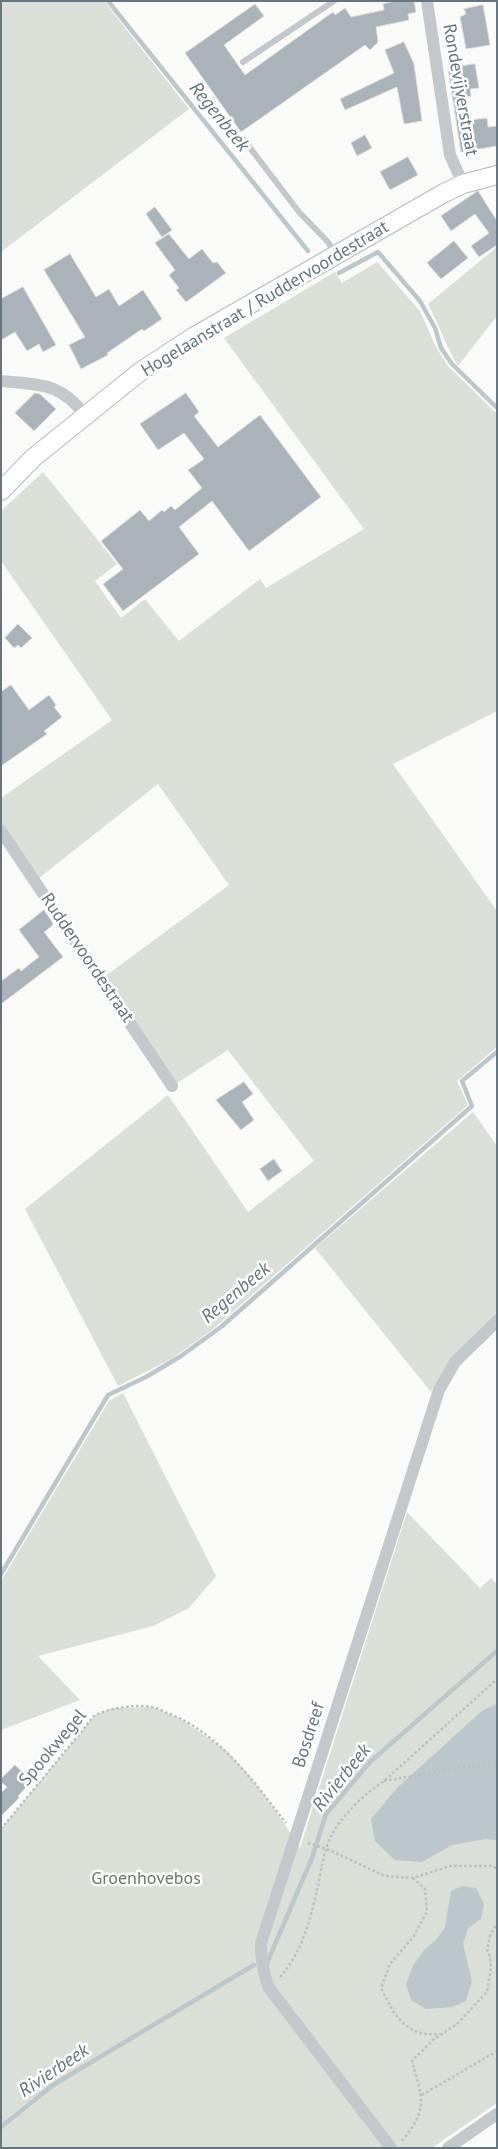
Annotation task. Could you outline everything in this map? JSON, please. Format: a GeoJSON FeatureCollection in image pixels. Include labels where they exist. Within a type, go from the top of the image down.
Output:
{"type":"FeatureCollection","features":[{"type":"Feature","properties":{"kind":"street","name":"Rondevijverstraat"},"geometry":{"type":"LineString","coordinates":[[426,1],[450,154],[463,184]]}},
{"type":"Feature","properties":{"kind":"street"},"geometry":{"type":"LineString","coordinates":[[463,184],[497,174]]}},
{"type":"Feature","properties":{"kind":"street","name":"Hogelaanstraat / Ruddervoordestraat"},"geometry":{"type":"LineString","coordinates":[[1,491],[33,458],[141,371],[193,337],[444,193],[463,184]]}},
{"type":"Feature","properties":{"kind":"street"},"geometry":{"type":"LineString","coordinates":[[1,381],[43,385],[59,390],[77,405],[85,415]]}},
{"type":"Feature","properties":{"kind":"street","name":"Ruddervoordestraat"},"geometry":{"type":"LineString","coordinates":[[1,831],[172,1086]]}},
{"type":"Feature","properties":{"kind":"street","name":"Bosdreef"},"geometry":{"type":"LineString","coordinates":[[395,2146],[270,1988],[264,1975],[261,1960],[261,1943],[439,1390],[455,1362],[497,1321]]}},
{"type":"Feature","properties":{"kind":"street"},"geometry":{"type":"LineString","coordinates":[[448,2148],[497,2114]]}},
{"type":"Feature","properties":{"kind":"lane"},"geometry":{"type":"LineString","coordinates":[[243,62],[334,1]]}},
{"type":"Feature","properties":{"kind":"lane"},"geometry":{"type":"LineString","coordinates":[[244,140],[300,212],[328,242],[336,255]]}},
{"type":"Feature","properties":{"kind":"path"},"geometry":{"type":"LineString","coordinates":[[270,1988],[288,1968],[304,1937],[326,1849],[332,1834],[365,1793],[382,1782],[497,1679]]}},
{"type":"Feature","properties":{"kind":"path","name":"Spookwegel"},"geometry":{"type":"LineString","coordinates":[[1,1829],[96,1715],[112,1708],[152,1707],[181,1719],[227,1751],[249,1775],[295,1835]]}},
{"type":"Feature","properties":{"kind":"path"},"geometry":{"type":"LineString","coordinates":[[382,1782],[469,1766],[497,1764]]}},
{"type":"Feature","properties":{"kind":"path"},"geometry":{"type":"LineString","coordinates":[[306,1843],[326,1849],[385,1876],[413,1878],[450,1866],[491,1866],[497,1868]]}},
{"type":"Feature","properties":{"kind":"path"},"geometry":{"type":"LineString","coordinates":[[413,1878],[425,1889],[427,1912],[413,1937],[390,1964],[382,1988],[393,2012],[410,2030],[429,2035],[442,2034]]}},
{"type":"Feature","properties":{"kind":"path"},"geometry":{"type":"LineString","coordinates":[[395,2146],[412,2128],[421,2110],[422,2095],[412,2061],[434,2039],[457,2024],[486,1992],[491,1968],[490,1956],[487,1950],[490,1936],[497,1923]]}},
{"type":"Feature","properties":{"kind":"path"},"geometry":{"type":"LineString","coordinates":[[422,2095],[497,2051]]}},
{"type":"Feature","properties":{"kind":"green space"},"geometry":{"type":"Polygon","coordinates":[[[1,1],[104,1],[189,109],[1,252],[1,1]]]}},
{"type":"Feature","properties":{"kind":"green space"},"geometry":{"type":"Polygon","coordinates":[[[497,247],[497,316],[458,366],[428,304],[497,247]]]}},
{"type":"Feature","properties":{"kind":"green space"},"geometry":{"type":"Polygon","coordinates":[[[377,262],[420,311],[435,345],[447,365],[497,414],[497,711],[393,764],[497,911],[497,1047],[457,1081],[468,1105],[212,1330],[171,1359],[118,1386],[25,1209],[168,1095],[248,1212],[314,1161],[228,1050],[177,1083],[104,977],[229,885],[158,784],[39,878],[1,825],[1,798],[112,720],[1,561],[1,511],[43,472],[117,564],[95,581],[121,618],[145,599],[179,641],[260,579],[266,588],[364,529],[224,338],[335,272],[342,283],[377,262]]]}},
{"type":"Feature","properties":{"kind":"green space"},"geometry":{"type":"Polygon","coordinates":[[[473,1112],[497,1146],[497,1316],[450,1360],[431,1392],[315,1248],[473,1112]]]}},
{"type":"Feature","properties":{"kind":"green space"},"geometry":{"type":"Polygon","coordinates":[[[123,1393],[216,1576],[189,1608],[153,1626],[38,1656],[80,1700],[1,1730],[1,1581],[109,1401],[123,1393]]]}},
{"type":"Feature","properties":{"kind":"green space","name":"Groenhovebos"},"geometry":{"type":"Polygon","coordinates":[[[407,1512],[480,1588],[491,1578],[497,1584],[497,2103],[432,2148],[1,2148],[1,1829],[95,1715],[112,1708],[152,1707],[181,1719],[227,1751],[249,1775],[274,1808],[300,1848],[407,1512]]]}},
{"type":"Feature","properties":{"kind":"shaded area"},"geometry":{"type":"Polygon","coordinates":[[[497,1704],[497,1840],[485,1839],[452,1845],[422,1862],[395,1860],[375,1841],[371,1819],[398,1787],[483,1710],[497,1704]]]}},
{"type":"Feature","properties":{"kind":"shaded area"},"geometry":{"type":"Polygon","coordinates":[[[462,1886],[476,1888],[484,1904],[481,1919],[468,1928],[463,1944],[472,1981],[466,2001],[452,2007],[426,2009],[411,2000],[406,1984],[413,1966],[424,1950],[436,1940],[445,1927],[451,1891],[462,1886]]]}},
{"type":"Feature","properties":{"kind":"building"},"geometry":{"type":"Polygon","coordinates":[[[396,1],[414,1],[416,12],[408,14],[409,20],[376,27],[378,42],[370,50],[365,45],[241,132],[185,53],[255,4],[264,16],[224,45],[245,75],[333,12],[335,15],[345,8],[351,17],[384,10],[383,4],[396,1]]]}},
{"type":"Feature","properties":{"kind":"building"},"geometry":{"type":"Polygon","coordinates":[[[483,5],[490,45],[466,49],[460,17],[466,14],[464,9],[483,5]]]}},
{"type":"Feature","properties":{"kind":"building"},"geometry":{"type":"Polygon","coordinates":[[[404,42],[414,64],[422,121],[404,124],[397,87],[345,110],[340,99],[394,73],[385,50],[404,42]]]}},
{"type":"Feature","properties":{"kind":"building"},"geometry":{"type":"Polygon","coordinates":[[[475,64],[479,88],[470,89],[471,96],[466,97],[470,120],[487,118],[488,127],[497,126],[497,146],[461,152],[448,68],[475,64]]]}},
{"type":"Feature","properties":{"kind":"building"},"geometry":{"type":"Polygon","coordinates":[[[365,135],[372,148],[357,156],[351,143],[365,135]]]}},
{"type":"Feature","properties":{"kind":"building"},"geometry":{"type":"Polygon","coordinates":[[[408,157],[418,175],[390,190],[380,172],[408,157]]]}},
{"type":"Feature","properties":{"kind":"building"},"geometry":{"type":"Polygon","coordinates":[[[478,191],[497,221],[497,245],[479,257],[471,246],[489,233],[475,214],[451,231],[441,216],[478,191]]]}},
{"type":"Feature","properties":{"kind":"building"},"geometry":{"type":"Polygon","coordinates":[[[155,207],[172,230],[162,237],[146,214],[155,207]]]}},
{"type":"Feature","properties":{"kind":"building"},"geometry":{"type":"Polygon","coordinates":[[[169,234],[189,259],[202,249],[213,263],[217,262],[226,273],[186,302],[176,290],[179,288],[169,275],[175,270],[155,243],[169,234]]]}},
{"type":"Feature","properties":{"kind":"building"},"geometry":{"type":"Polygon","coordinates":[[[454,241],[468,258],[441,279],[427,263],[454,241]]]}},
{"type":"Feature","properties":{"kind":"building"},"geometry":{"type":"Polygon","coordinates":[[[70,254],[96,297],[109,289],[119,306],[143,290],[162,319],[144,331],[142,329],[107,353],[108,355],[81,369],[69,345],[85,337],[44,270],[70,254]]]}},
{"type":"Feature","properties":{"kind":"building"},"geometry":{"type":"Polygon","coordinates":[[[23,287],[56,345],[43,352],[39,344],[27,351],[15,332],[1,340],[1,299],[23,287]]]}},
{"type":"Feature","properties":{"kind":"building"},"geometry":{"type":"Polygon","coordinates":[[[35,393],[40,394],[56,409],[34,431],[15,413],[35,393]]]}},
{"type":"Feature","properties":{"kind":"building"},"geometry":{"type":"Polygon","coordinates":[[[186,393],[199,412],[194,416],[218,447],[260,415],[321,497],[249,551],[212,501],[179,527],[199,554],[123,611],[103,584],[123,569],[101,541],[140,510],[149,521],[162,510],[164,512],[171,506],[175,510],[202,488],[188,470],[204,459],[184,433],[158,450],[140,424],[186,393]]]}},
{"type":"Feature","properties":{"kind":"building"},"geometry":{"type":"Polygon","coordinates":[[[18,624],[32,638],[21,648],[18,645],[14,648],[5,638],[18,624]]]}},
{"type":"Feature","properties":{"kind":"building"},"geometry":{"type":"Polygon","coordinates":[[[11,685],[29,710],[49,695],[56,705],[54,707],[62,717],[44,731],[47,734],[1,766],[1,692],[11,685]]]}},
{"type":"Feature","properties":{"kind":"building"},"geometry":{"type":"Polygon","coordinates":[[[44,910],[53,923],[44,932],[63,957],[1,1004],[1,981],[19,968],[21,971],[39,957],[19,930],[44,910]]]}},
{"type":"Feature","properties":{"kind":"building"},"geometry":{"type":"Polygon","coordinates":[[[244,1082],[253,1094],[242,1102],[254,1120],[241,1130],[216,1100],[244,1082]]]}},
{"type":"Feature","properties":{"kind":"building"},"geometry":{"type":"Polygon","coordinates":[[[274,1159],[282,1171],[268,1181],[260,1169],[274,1159]]]}},
{"type":"Feature","properties":{"kind":"building"},"geometry":{"type":"Polygon","coordinates":[[[15,1765],[32,1781],[18,1796],[19,1798],[1,1816],[1,1793],[7,1787],[1,1782],[1,1779],[15,1765]]]}},
{"type":"Feature","properties":{"kind":"waterway","name":"Regenbeek"},"geometry":{"type":"LineString","coordinates":[[108,1],[308,251]]}},
{"type":"Feature","properties":{"kind":"waterway","name":"Regenbeek"},"geometry":{"type":"LineString","coordinates":[[339,273],[378,252],[420,301],[435,328],[441,348],[452,364],[497,408]]}},
{"type":"Feature","properties":{"kind":"waterway","name":"Regenbeek"},"geometry":{"type":"LineString","coordinates":[[1,1574],[108,1395],[146,1377],[181,1356],[221,1327],[472,1106],[462,1081],[497,1052]]}},
{"type":"Feature","properties":{"kind":"waterway","name":"Rivierbeek"},"geometry":{"type":"LineString","coordinates":[[267,1963],[312,1858],[326,1814],[370,1762],[497,1651]]}},
{"type":"Feature","properties":{"kind":"waterway","name":"Rivierbeek"},"geometry":{"type":"LineString","coordinates":[[1,2127],[53,2085],[254,1965]]}}]}
